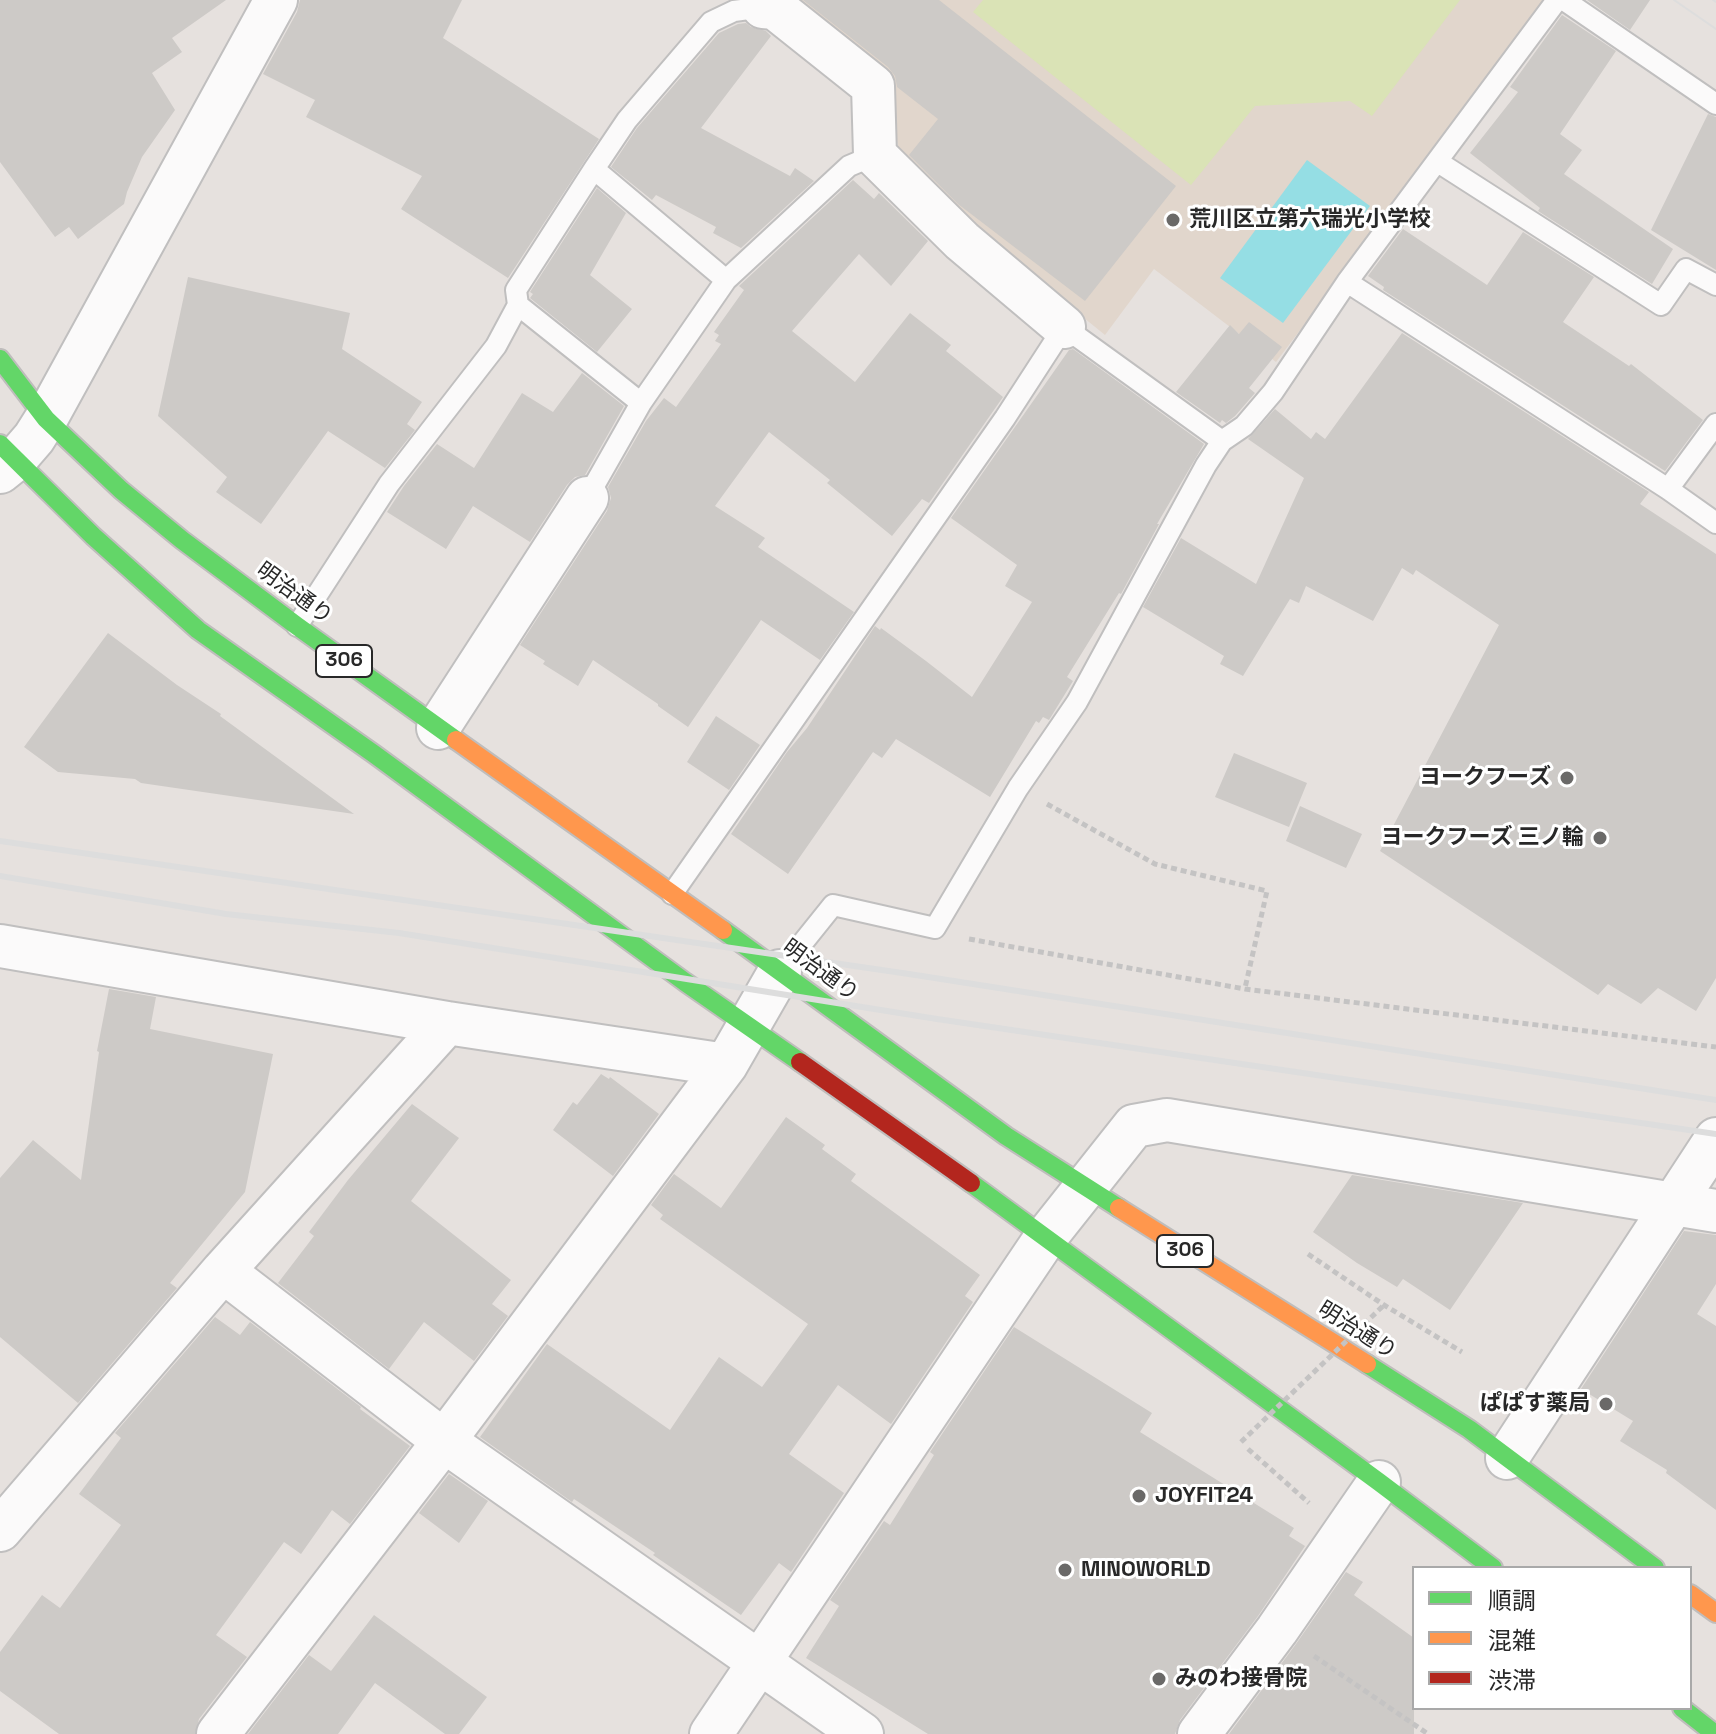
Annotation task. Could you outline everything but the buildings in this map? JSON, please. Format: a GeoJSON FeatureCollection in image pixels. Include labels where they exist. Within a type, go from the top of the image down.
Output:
{"type":"FeatureCollection","features":[{"type":"Feature","properties":{"kind":"main road","name":"明治通り"},"geometry":{"type":"LineString","coordinates":[[0,359],[46,419],[121,490],[297,626],[1006,1136],[1469,1429],[1652,1566]]}},
{"type":"Feature","properties":{"kind":"main road","name":"306"},"geometry":{"type":"LineString","coordinates":[[5,459],[198,630],[374,754],[633,945],[1046,1237],[1490,1566]]}},
{"type":"Feature","properties":{"kind":"main road"},"geometry":{"type":"LineString","coordinates":[[1692,1595],[1716,1613]]}},
{"type":"Feature","properties":{"kind":"street"},"geometry":{"type":"LineString","coordinates":[[5,459],[34,438],[46,419],[276,0]]}},
{"type":"Feature","properties":{"kind":"street"},"geometry":{"type":"LineString","coordinates":[[763,3],[775,8],[873,86],[875,155],[962,241],[1064,327]]}},
{"type":"Feature","properties":{"kind":"street"},"geometry":{"type":"LineString","coordinates":[[438,728],[587,498]]}},
{"type":"Feature","properties":{"kind":"street"},"geometry":{"type":"LineString","coordinates":[[0,946],[447,1023],[726,1065]]}},
{"type":"Feature","properties":{"kind":"street"},"geometry":{"type":"LineString","coordinates":[[218,1734],[444,1441],[726,1065],[780,971]]}},
{"type":"Feature","properties":{"kind":"street"},"geometry":{"type":"LineString","coordinates":[[0,1530],[223,1271],[447,1023]]}},
{"type":"Feature","properties":{"kind":"street"},"geometry":{"type":"LineString","coordinates":[[711,1734],[1046,1237],[1134,1126],[1167,1120],[1716,1211]]}},
{"type":"Feature","properties":{"kind":"street"},"geometry":{"type":"LineString","coordinates":[[1507,1458],[1716,1139]]}},
{"type":"Feature","properties":{"kind":"street"},"geometry":{"type":"LineString","coordinates":[[223,1271],[444,1441],[862,1734]]}},
{"type":"Feature","properties":{"kind":"street"},"geometry":{"type":"LineString","coordinates":[[1199,1734],[1277,1630],[1379,1482]]}},
{"type":"Feature","properties":{"kind":"lane"},"geometry":{"type":"LineString","coordinates":[[780,971],[833,905],[935,928],[1018,788],[1077,702],[1222,441],[1244,426],[1273,392],[1407,199],[1438,162],[1557,0]]}},
{"type":"Feature","properties":{"kind":"lane"},"geometry":{"type":"LineString","coordinates":[[1564,0],[1716,104]]}},
{"type":"Feature","properties":{"kind":"lane"},"geometry":{"type":"LineString","coordinates":[[297,626],[389,484],[496,346],[518,305],[516,290],[627,120],[711,22],[734,11],[763,3]]}},
{"type":"Feature","properties":{"kind":"lane"},"geometry":{"type":"LineString","coordinates":[[587,498],[641,403],[726,280],[849,166],[875,155]]}},
{"type":"Feature","properties":{"kind":"lane"},"geometry":{"type":"LineString","coordinates":[[1438,162],[1661,305],[1686,269],[1716,285]]}},
{"type":"Feature","properties":{"kind":"lane"},"geometry":{"type":"LineString","coordinates":[[594,169],[726,280]]}},
{"type":"Feature","properties":{"kind":"lane"},"geometry":{"type":"LineString","coordinates":[[1347,282],[1716,523]]}},
{"type":"Feature","properties":{"kind":"lane"},"geometry":{"type":"LineString","coordinates":[[518,305],[641,403]]}},
{"type":"Feature","properties":{"kind":"lane"},"geometry":{"type":"LineString","coordinates":[[672,894],[1005,418],[1064,327],[1222,441]]}},
{"type":"Feature","properties":{"kind":"lane"},"geometry":{"type":"LineString","coordinates":[[1668,489],[1716,424]]}},
{"type":"Feature","properties":{"kind":"path"},"geometry":{"type":"LineString","coordinates":[[1018,788],[1155,864],[1267,891],[1245,989]]}},
{"type":"Feature","properties":{"kind":"path"},"geometry":{"type":"LineString","coordinates":[[963,938],[1245,989],[1716,1047]]}},
{"type":"Feature","properties":{"kind":"path"},"geometry":{"type":"LineString","coordinates":[[1308,1254],[1462,1352]]}},
{"type":"Feature","properties":{"kind":"path"},"geometry":{"type":"LineString","coordinates":[[1313,1507],[1241,1442],[1384,1305]]}},
{"type":"Feature","properties":{"kind":"path"},"geometry":{"type":"LineString","coordinates":[[1277,1630],[1428,1734]]}},
{"type":"Feature","properties":{"kind":"shaded area","name":"荒川区立第六瑞光小学校"},"geometry":{"type":"Polygon","coordinates":[[[783,0],[1544,0],[1453,128],[1276,362],[1154,269],[1105,335],[903,171],[886,82],[783,0]]]}},
{"type":"Feature","properties":{"kind":"green space"},"geometry":{"type":"Polygon","coordinates":[[[983,0],[1460,0],[1372,116],[1350,101],[1255,106],[1191,185],[973,12],[983,0]]]}},
{"type":"Feature","properties":{"kind":"water"},"geometry":{"type":"Polygon","coordinates":[[[1307,160],[1370,206],[1283,323],[1220,278],[1307,160]]]}},
{"type":"Feature","properties":{"kind":"tram line"},"geometry":{"type":"LineString","coordinates":[[1674,0],[1716,29]]}},
{"type":"Feature","properties":{"kind":"railway"},"geometry":{"type":"LineString","coordinates":[[0,841],[909,974],[1716,1100]]}},
{"type":"Feature","properties":{"kind":"railway"},"geometry":{"type":"LineString","coordinates":[[0,876],[226,914],[399,933],[937,1019],[1716,1134]]}},
{"type":"Feature","properties":{"kind":"traffic: fast"},"geometry":{"type":"LineString","coordinates":[[0,359],[46,419],[121,490],[297,626],[456,740]]}},
{"type":"Feature","properties":{"kind":"traffic: fast"},"geometry":{"type":"LineString","coordinates":[[0,444],[93,536],[198,630],[800,1062]]}},
{"type":"Feature","properties":{"kind":"traffic: fast"},"geometry":{"type":"LineString","coordinates":[[723,930],[1006,1136],[1119,1208]]}},
{"type":"Feature","properties":{"kind":"traffic: fast"},"geometry":{"type":"LineString","coordinates":[[971,1183],[1490,1566]]}},
{"type":"Feature","properties":{"kind":"traffic: fast"},"geometry":{"type":"LineString","coordinates":[[1367,1364],[1469,1429],[1652,1566]]}},
{"type":"Feature","properties":{"kind":"traffic: fast"},"geometry":{"type":"LineString","coordinates":[[1685,1710],[1715,1734]]}},
{"type":"Feature","properties":{"kind":"traffic: slow"},"geometry":{"type":"LineString","coordinates":[[456,740],[723,930]]}},
{"type":"Feature","properties":{"kind":"traffic: slow"},"geometry":{"type":"LineString","coordinates":[[1119,1208],[1367,1364]]}},
{"type":"Feature","properties":{"kind":"traffic: slow"},"geometry":{"type":"LineString","coordinates":[[1692,1595],[1716,1613]]}},
{"type":"Feature","properties":{"kind":"traffic: jam"},"geometry":{"type":"LineString","coordinates":[[800,1062],[971,1183]]}},
{"type":"Feature","properties":{"kind":"place","name":"荒川区立第六瑞光小学校"},"geometry":{"type":"Point","coordinates":[1173,220]}},
{"type":"Feature","properties":{"kind":"place","name":"ヨークフーズ"},"geometry":{"type":"Point","coordinates":[1567,778]}},
{"type":"Feature","properties":{"kind":"place","name":"ヨークフーズ 三ノ輪"},"geometry":{"type":"Point","coordinates":[1600,838]}},
{"type":"Feature","properties":{"kind":"place","name":"ぱぱす薬局"},"geometry":{"type":"Point","coordinates":[1606,1404]}},
{"type":"Feature","properties":{"kind":"place","name":"JOYFIT24"},"geometry":{"type":"Point","coordinates":[1139,1496]}},
{"type":"Feature","properties":{"kind":"place","name":"MINOWORLD"},"geometry":{"type":"Point","coordinates":[1065,1570]}},
{"type":"Feature","properties":{"kind":"place","name":"みのわ接骨院"},"geometry":{"type":"Point","coordinates":[1159,1679]}}]}
